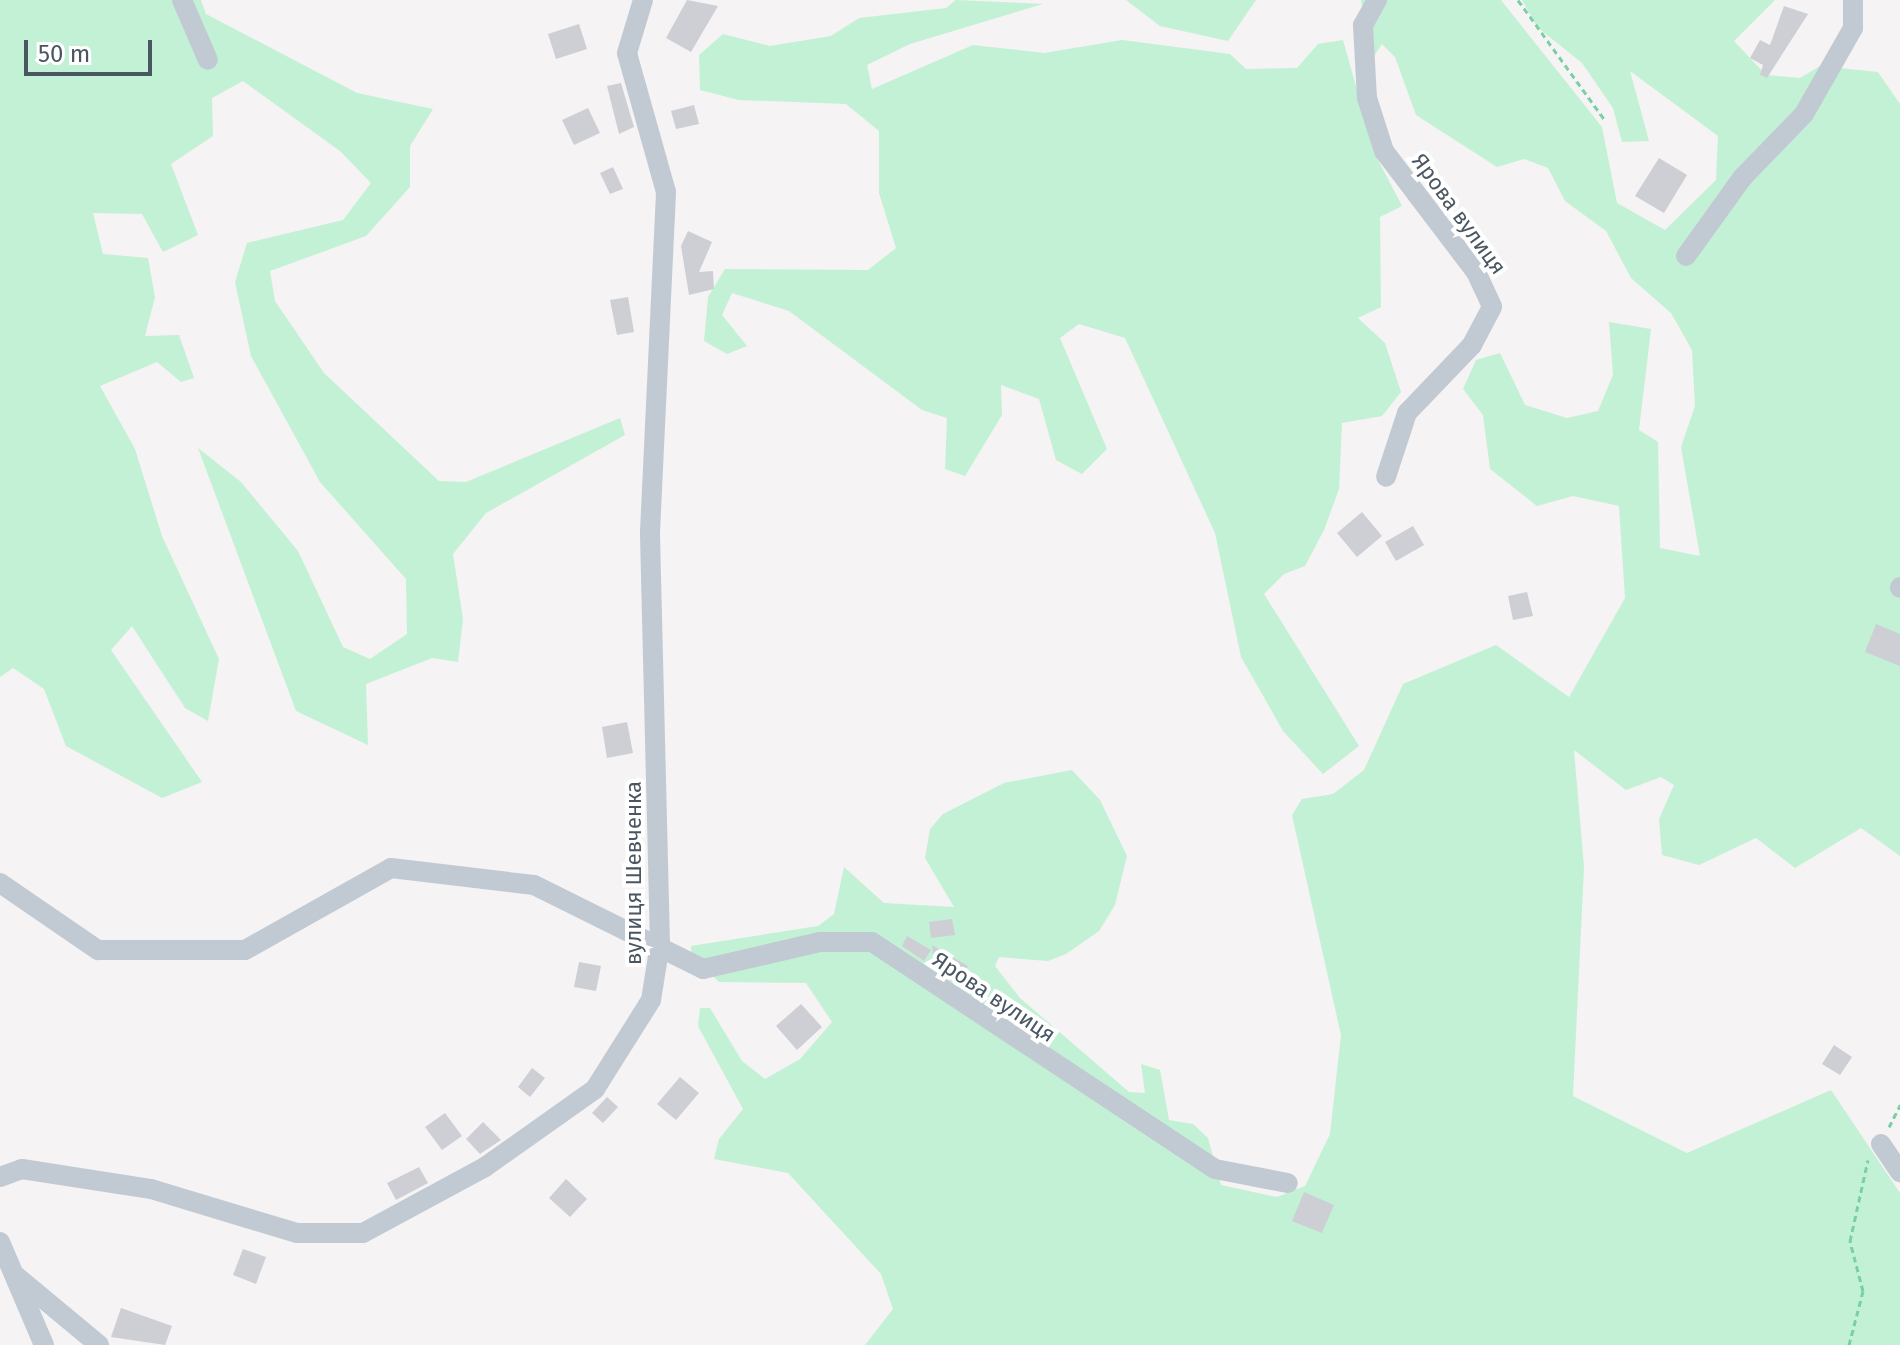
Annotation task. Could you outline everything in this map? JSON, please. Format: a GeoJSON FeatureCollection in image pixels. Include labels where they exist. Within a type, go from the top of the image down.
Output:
{"type":"FeatureCollection","features":[{"type":"Feature","properties":{"kind":"street"},"geometry":{"type":"LineString","coordinates":[[182,0],[208,60]]}},
{"type":"Feature","properties":{"kind":"street","name":"вулиця Шевченка"},"geometry":{"type":"LineString","coordinates":[[2,1184],[22,1169],[151,1189],[297,1233],[363,1233],[485,1167],[595,1089],[651,1000],[660,944],[650,532],[666,192],[627,53],[643,0]]}},
{"type":"Feature","properties":{"kind":"street","name":"Ярова вулиця"},"geometry":{"type":"LineString","coordinates":[[1377,0],[1363,25],[1367,98],[1384,151],[1476,272],[1492,307],[1472,345],[1407,413],[1386,477]]}},
{"type":"Feature","properties":{"kind":"street"},"geometry":{"type":"LineString","coordinates":[[1686,256],[1742,178],[1804,114],[1853,28],[1853,0]]}},
{"type":"Feature","properties":{"kind":"street","name":"Ярова вулиця"},"geometry":{"type":"LineString","coordinates":[[0,883],[98,950],[245,950],[391,868],[534,885],[660,944],[703,969],[820,942],[872,942],[1215,1169],[1288,1183]]}},
{"type":"Feature","properties":{"kind":"street"},"geometry":{"type":"LineString","coordinates":[[1881,1144],[1900,1172]]}},
{"type":"Feature","properties":{"kind":"street"},"geometry":{"type":"LineString","coordinates":[[0,1242],[44,1345]]}},
{"type":"Feature","properties":{"kind":"street"},"geometry":{"type":"LineString","coordinates":[[13,1273],[99,1345]]}},
{"type":"Feature","properties":{"kind":"path"},"geometry":{"type":"LineString","coordinates":[[1518,0],[1604,119]]}},
{"type":"Feature","properties":{"kind":"path"},"geometry":{"type":"LineString","coordinates":[[1849,1345],[1863,1291],[1850,1241],[1865,1163],[1881,1144],[1900,1105]]}},
{"type":"Feature","properties":{"kind":"green space"},"geometry":{"type":"Polygon","coordinates":[[[0,0],[201,0],[206,14],[357,93],[433,109],[410,146],[410,187],[366,236],[270,271],[275,301],[324,373],[439,481],[466,482],[620,418],[625,435],[486,513],[453,554],[463,619],[458,662],[432,658],[366,684],[368,745],[296,711],[198,448],[241,482],[298,551],[343,647],[370,659],[407,634],[406,579],[320,482],[251,356],[235,282],[247,243],[343,220],[371,183],[340,151],[243,81],[212,98],[213,136],[171,164],[198,235],[163,252],[142,214],[93,213],[103,254],[148,258],[155,297],[145,336],[179,335],[194,378],[181,382],[157,362],[100,386],[135,449],[162,536],[219,659],[208,721],[185,708],[132,626],[111,650],[202,782],[162,798],[66,746],[44,689],[13,668],[0,677],[0,0]]]}},
{"type":"Feature","properties":{"kind":"green space"},"geometry":{"type":"Polygon","coordinates":[[[956,0],[1043,4],[910,44],[867,65],[872,89],[973,45],[1044,53],[1122,40],[1230,54],[1246,69],[1297,68],[1318,44],[1343,40],[1375,154],[1402,206],[1380,217],[1381,307],[1358,318],[1385,343],[1401,392],[1382,416],[1342,423],[1339,489],[1324,530],[1305,566],[1284,574],[1264,594],[1359,746],[1323,774],[1283,731],[1241,657],[1215,533],[1125,338],[1079,324],[1060,338],[1107,449],[1082,474],[1056,460],[1039,399],[1001,385],[1002,415],[965,476],[945,469],[947,418],[922,410],[789,311],[732,293],[722,315],[747,346],[727,354],[704,341],[708,297],[725,269],[868,270],[896,248],[879,193],[879,131],[846,104],[739,100],[700,90],[699,55],[723,34],[770,46],[831,36],[859,18],[946,8],[956,0]]]}},
{"type":"Feature","properties":{"kind":"green space"},"geometry":{"type":"Polygon","coordinates":[[[1126,0],[1256,0],[1228,41],[1160,26],[1126,0]]]}},
{"type":"Feature","properties":{"kind":"green space"},"geometry":{"type":"Polygon","coordinates":[[[1361,0],[1501,0],[1602,127],[1617,203],[1665,230],[1716,180],[1718,136],[1630,71],[1649,141],[1622,142],[1613,108],[1582,63],[1537,27],[1522,0],[1775,0],[1734,41],[1766,75],[1800,78],[1820,66],[1878,72],[1900,104],[1900,856],[1861,828],[1795,868],[1756,838],[1699,865],[1662,855],[1659,819],[1674,785],[1661,777],[1626,790],[1574,750],[1584,867],[1573,1096],[1687,1153],[1831,1090],[1900,1193],[1900,1345],[865,1345],[893,1309],[881,1274],[788,1173],[714,1159],[719,1139],[743,1109],[698,1026],[700,1008],[710,1008],[742,1061],[765,1079],[800,1059],[832,1022],[806,983],[719,982],[691,955],[691,946],[818,926],[834,914],[844,867],[884,903],[954,907],[925,858],[930,829],[943,814],[1004,783],[1072,770],[1100,800],[1127,856],[1115,905],[1099,931],[1066,954],[1048,961],[999,957],[995,966],[1020,998],[1129,1092],[1145,1093],[1141,1064],[1160,1070],[1169,1120],[1193,1124],[1208,1138],[1221,1185],[1277,1197],[1305,1186],[1330,1134],[1341,1035],[1292,815],[1302,799],[1333,794],[1364,770],[1403,684],[1496,645],[1569,697],[1625,598],[1619,506],[1573,496],[1537,506],[1490,469],[1483,415],[1463,389],[1476,360],[1500,353],[1525,405],[1567,418],[1598,411],[1613,375],[1609,322],[1651,329],[1639,430],[1658,442],[1660,548],[1700,556],[1681,447],[1695,406],[1692,350],[1671,313],[1631,278],[1606,231],[1565,201],[1548,168],[1524,159],[1497,167],[1416,115],[1395,57],[1382,44],[1370,62],[1361,0]]]}},
{"type":"Feature","properties":{"kind":"building"},"geometry":{"type":"Polygon","coordinates":[[[687,0],[718,6],[691,52],[666,38],[687,0]]]}},
{"type":"Feature","properties":{"kind":"building"},"geometry":{"type":"Polygon","coordinates":[[[1784,6],[1808,14],[1767,78],[1760,75],[1763,65],[1750,58],[1760,40],[1770,45],[1784,6]]]}},
{"type":"Feature","properties":{"kind":"building"},"geometry":{"type":"Polygon","coordinates":[[[579,24],[587,49],[556,59],[548,34],[579,24]]]}},
{"type":"Feature","properties":{"kind":"building"},"geometry":{"type":"Polygon","coordinates":[[[621,83],[634,127],[619,134],[607,86],[621,83]]]}},
{"type":"Feature","properties":{"kind":"building"},"geometry":{"type":"Polygon","coordinates":[[[694,105],[699,124],[676,129],[671,111],[694,105]]]}},
{"type":"Feature","properties":{"kind":"building"},"geometry":{"type":"Polygon","coordinates":[[[588,108],[600,133],[574,145],[562,120],[588,108]]]}},
{"type":"Feature","properties":{"kind":"building"},"geometry":{"type":"Polygon","coordinates":[[[1659,158],[1687,175],[1664,213],[1635,196],[1659,158]]]}},
{"type":"Feature","properties":{"kind":"building"},"geometry":{"type":"Polygon","coordinates":[[[613,167],[623,189],[610,194],[600,173],[613,167]]]}},
{"type":"Feature","properties":{"kind":"building"},"geometry":{"type":"Polygon","coordinates":[[[688,231],[712,242],[699,272],[713,271],[714,289],[689,295],[681,246],[688,231]]]}},
{"type":"Feature","properties":{"kind":"building"},"geometry":{"type":"Polygon","coordinates":[[[628,297],[634,332],[617,335],[610,300],[628,297]]]}},
{"type":"Feature","properties":{"kind":"building"},"geometry":{"type":"Polygon","coordinates":[[[1362,512],[1382,536],[1357,557],[1337,533],[1362,512]]]}},
{"type":"Feature","properties":{"kind":"building"},"geometry":{"type":"Polygon","coordinates":[[[1413,526],[1424,545],[1396,561],[1385,542],[1413,526]]]}},
{"type":"Feature","properties":{"kind":"building"},"geometry":{"type":"Polygon","coordinates":[[[1527,592],[1533,616],[1513,620],[1508,596],[1527,592]]]}},
{"type":"Feature","properties":{"kind":"building"},"geometry":{"type":"Polygon","coordinates":[[[1876,624],[1900,634],[1900,666],[1865,652],[1876,624]]]}},
{"type":"Feature","properties":{"kind":"building"},"geometry":{"type":"Polygon","coordinates":[[[627,722],[633,753],[607,758],[602,727],[627,722]]]}},
{"type":"Feature","properties":{"kind":"building"},"geometry":{"type":"Polygon","coordinates":[[[952,919],[955,935],[931,938],[929,922],[952,919]]]}},
{"type":"Feature","properties":{"kind":"building"},"geometry":{"type":"Polygon","coordinates":[[[907,936],[931,950],[924,961],[902,946],[907,936]]]}},
{"type":"Feature","properties":{"kind":"building"},"geometry":{"type":"Polygon","coordinates":[[[932,945],[968,966],[959,981],[934,965],[932,945]]]}},
{"type":"Feature","properties":{"kind":"building"},"geometry":{"type":"Polygon","coordinates":[[[579,962],[601,966],[596,991],[574,987],[579,962]]]}},
{"type":"Feature","properties":{"kind":"building"},"geometry":{"type":"Polygon","coordinates":[[[801,1004],[822,1027],[797,1050],[776,1026],[801,1004]]]}},
{"type":"Feature","properties":{"kind":"building"},"geometry":{"type":"Polygon","coordinates":[[[1834,1045],[1852,1057],[1840,1075],[1822,1064],[1834,1045]]]}},
{"type":"Feature","properties":{"kind":"building"},"geometry":{"type":"Polygon","coordinates":[[[532,1068],[545,1078],[530,1097],[518,1087],[532,1068]]]}},
{"type":"Feature","properties":{"kind":"building"},"geometry":{"type":"Polygon","coordinates":[[[680,1077],[699,1093],[676,1120],[657,1104],[680,1077]]]}},
{"type":"Feature","properties":{"kind":"building"},"geometry":{"type":"Polygon","coordinates":[[[607,1097],[618,1107],[603,1123],[592,1113],[607,1097]]]}},
{"type":"Feature","properties":{"kind":"building"},"geometry":{"type":"Polygon","coordinates":[[[445,1113],[462,1136],[442,1150],[425,1127],[445,1113]]]}},
{"type":"Feature","properties":{"kind":"building"},"geometry":{"type":"Polygon","coordinates":[[[483,1122],[501,1140],[480,1154],[466,1139],[483,1122]]]}},
{"type":"Feature","properties":{"kind":"building"},"geometry":{"type":"Polygon","coordinates":[[[419,1167],[428,1183],[396,1200],[387,1183],[419,1167]]]}},
{"type":"Feature","properties":{"kind":"building"},"geometry":{"type":"Polygon","coordinates":[[[566,1179],[587,1199],[570,1217],[549,1198],[566,1179]]]}},
{"type":"Feature","properties":{"kind":"building"},"geometry":{"type":"Polygon","coordinates":[[[1304,1192],[1334,1205],[1322,1233],[1292,1221],[1304,1192]]]}},
{"type":"Feature","properties":{"kind":"building"},"geometry":{"type":"Polygon","coordinates":[[[243,1249],[266,1257],[256,1284],[233,1275],[243,1249]]]}},
{"type":"Feature","properties":{"kind":"building"},"geometry":{"type":"Polygon","coordinates":[[[121,1308],[172,1326],[165,1345],[111,1337],[121,1308]]]}}]}
